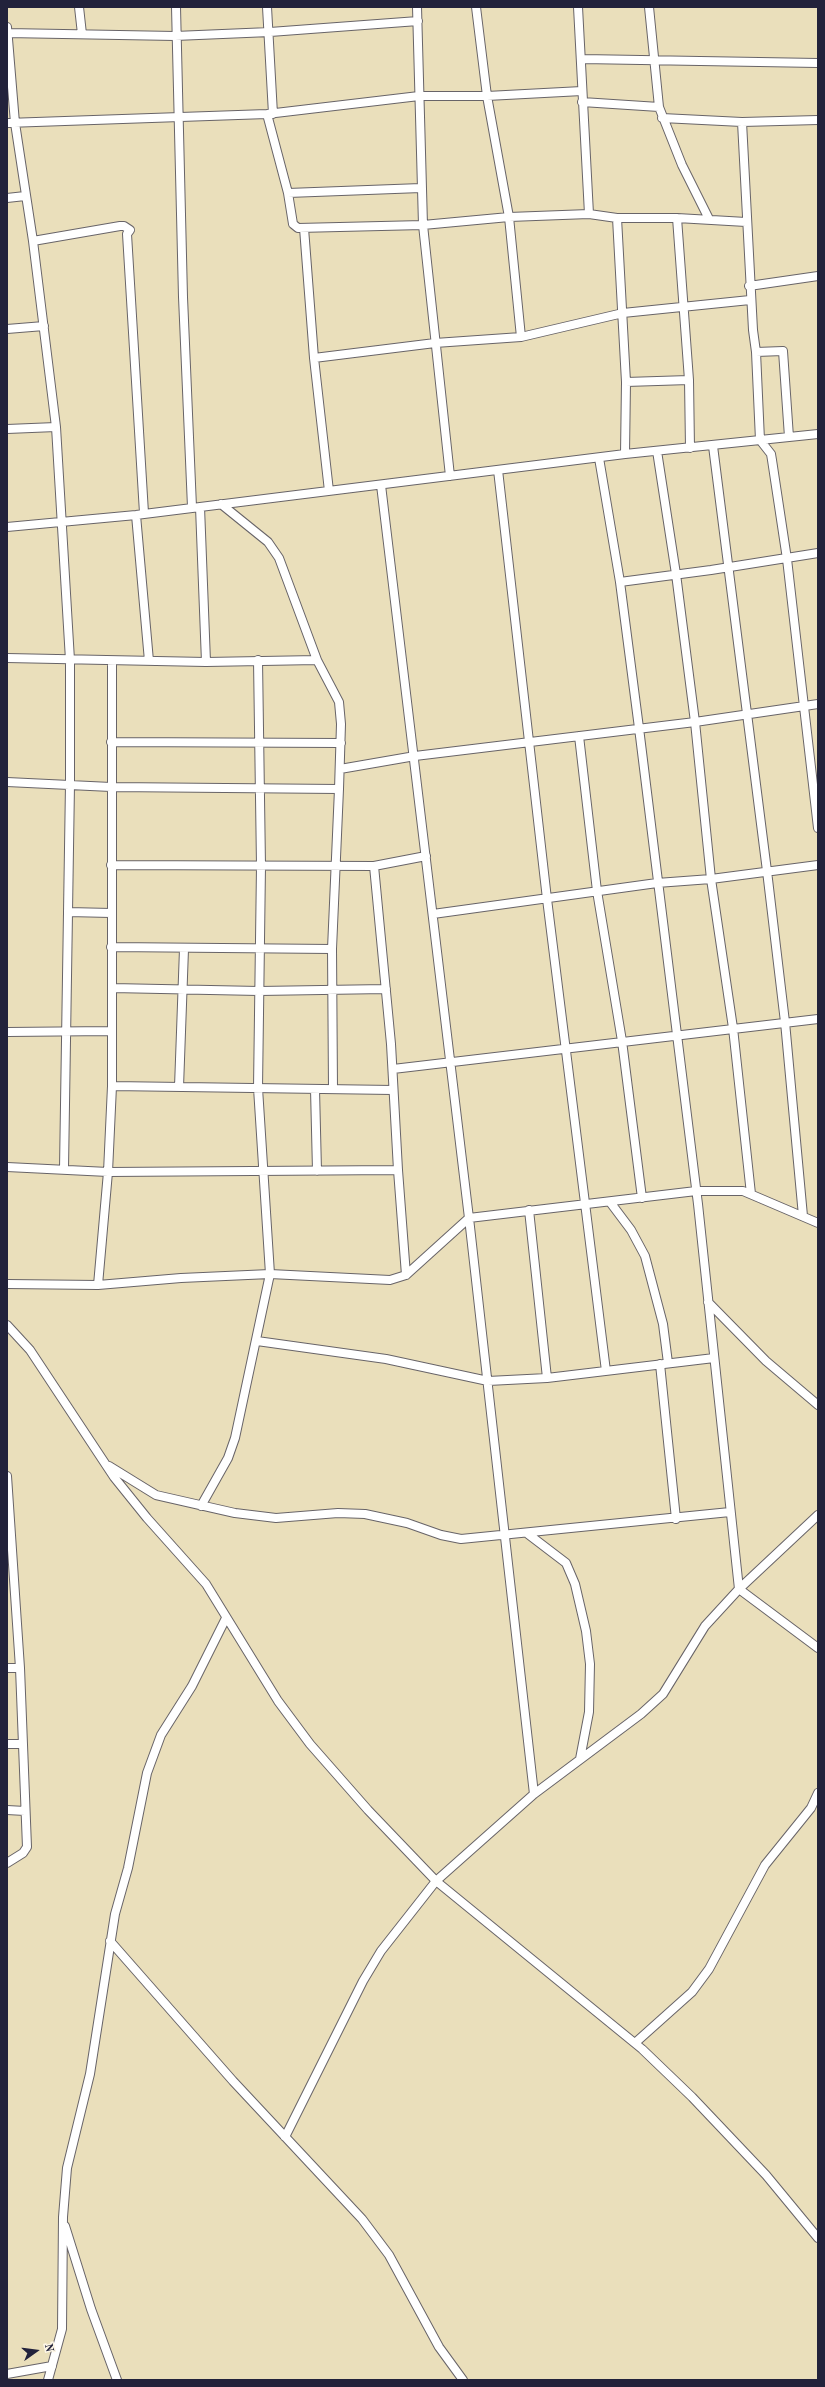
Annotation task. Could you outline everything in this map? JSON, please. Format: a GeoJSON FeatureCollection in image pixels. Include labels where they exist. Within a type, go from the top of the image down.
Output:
{"type":"FeatureCollection","features":[{"type":"Feature","properties":{"kind":"street"},"geometry":{"type":"LineString","coordinates":[[79,7],[82,34]]}},
{"type":"Feature","properties":{"kind":"street"},"geometry":{"type":"LineString","coordinates":[[176,7],[175,36],[179,117],[183,298],[206,662]]}},
{"type":"Feature","properties":{"kind":"street"},"geometry":{"type":"LineString","coordinates":[[267,7],[270,32],[270,114],[288,193],[293,224],[295,227],[423,225],[509,217],[589,214],[616,218],[677,218],[746,222]]}},
{"type":"Feature","properties":{"kind":"street"},"geometry":{"type":"LineString","coordinates":[[417,7],[423,225],[435,343],[448,437],[450,476]]}},
{"type":"Feature","properties":{"kind":"street"},"geometry":{"type":"LineString","coordinates":[[476,7],[487,96],[509,217],[520,337]]}},
{"type":"Feature","properties":{"kind":"street"},"geometry":{"type":"LineString","coordinates":[[578,7],[582,58],[582,102],[589,214]]}},
{"type":"Feature","properties":{"kind":"street"},"geometry":{"type":"LineString","coordinates":[[649,7],[656,61],[659,107],[662,118],[682,166],[709,219]]}},
{"type":"Feature","properties":{"kind":"street"},"geometry":{"type":"LineString","coordinates":[[64,1169],[70,784],[70,660],[60,523],[56,427],[33,241],[11,123],[7,31],[175,36],[270,32],[418,22]]}},
{"type":"Feature","properties":{"kind":"street"},"geometry":{"type":"LineString","coordinates":[[582,58],[656,61],[818,63]]}},
{"type":"Feature","properties":{"kind":"street"},"geometry":{"type":"LineString","coordinates":[[11,123],[270,114],[419,96],[487,96],[582,91]]}},
{"type":"Feature","properties":{"kind":"street"},"geometry":{"type":"LineString","coordinates":[[582,102],[659,107]]}},
{"type":"Feature","properties":{"kind":"street"},"geometry":{"type":"LineString","coordinates":[[662,118],[742,122],[818,120]]}},
{"type":"Feature","properties":{"kind":"street"},"geometry":{"type":"LineString","coordinates":[[742,122],[749,286],[756,352],[760,440],[771,454],[787,559],[802,707],[818,828]]}},
{"type":"Feature","properties":{"kind":"street"},"geometry":{"type":"LineString","coordinates":[[288,193],[421,188]]}},
{"type":"Feature","properties":{"kind":"street"},"geometry":{"type":"LineString","coordinates":[[7,198],[25,196]]}},
{"type":"Feature","properties":{"kind":"street"},"geometry":{"type":"LineString","coordinates":[[616,218],[623,313],[626,382],[625,454]]}},
{"type":"Feature","properties":{"kind":"street"},"geometry":{"type":"LineString","coordinates":[[677,218],[689,380],[690,448]]}},
{"type":"Feature","properties":{"kind":"street"},"geometry":{"type":"LineString","coordinates":[[33,241],[120,226],[124,226],[130,230],[127,234],[144,513]]}},
{"type":"Feature","properties":{"kind":"street"},"geometry":{"type":"LineString","coordinates":[[304,228],[314,358],[329,491]]}},
{"type":"Feature","properties":{"kind":"street"},"geometry":{"type":"LineString","coordinates":[[749,286],[818,276]]}},
{"type":"Feature","properties":{"kind":"street"},"geometry":{"type":"LineString","coordinates":[[314,358],[435,343],[520,337],[623,313],[750,300]]}},
{"type":"Feature","properties":{"kind":"street"},"geometry":{"type":"LineString","coordinates":[[7,329],[44,326]]}},
{"type":"Feature","properties":{"kind":"street"},"geometry":{"type":"LineString","coordinates":[[756,352],[783,351],[789,437]]}},
{"type":"Feature","properties":{"kind":"street"},"geometry":{"type":"LineString","coordinates":[[626,382],[689,380]]}},
{"type":"Feature","properties":{"kind":"street"},"geometry":{"type":"LineString","coordinates":[[7,429],[56,427]]}},
{"type":"Feature","properties":{"kind":"street"},"geometry":{"type":"LineString","coordinates":[[7,527],[136,515],[625,454],[818,434]]}},
{"type":"Feature","properties":{"kind":"street"},"geometry":{"type":"LineString","coordinates":[[713,446],[730,566],[746,715],[785,1022],[803,1216]]}},
{"type":"Feature","properties":{"kind":"street"},"geometry":{"type":"LineString","coordinates":[[657,451],[676,574],[695,722],[711,878],[733,1028],[751,1194]]}},
{"type":"Feature","properties":{"kind":"street"},"geometry":{"type":"LineString","coordinates":[[599,458],[620,582],[639,728],[696,1191],[739,1589],[818,1648]]}},
{"type":"Feature","properties":{"kind":"street"},"geometry":{"type":"LineString","coordinates":[[498,470],[547,899],[567,1048],[606,1371]]}},
{"type":"Feature","properties":{"kind":"street"},"geometry":{"type":"LineString","coordinates":[[381,485],[415,756],[506,1536],[534,1794]]}},
{"type":"Feature","properties":{"kind":"street"},"geometry":{"type":"LineString","coordinates":[[221,504],[268,542],[279,558],[318,660],[340,702],[340,789],[335,865],[331,990],[333,1089]]}},
{"type":"Feature","properties":{"kind":"street"},"geometry":{"type":"LineString","coordinates":[[136,515],[149,661]]}},
{"type":"Feature","properties":{"kind":"street"},"geometry":{"type":"LineString","coordinates":[[620,582],[787,559],[818,553]]}},
{"type":"Feature","properties":{"kind":"street"},"geometry":{"type":"LineString","coordinates":[[7,658],[206,662],[318,660]]}},
{"type":"Feature","properties":{"kind":"street"},"geometry":{"type":"LineString","coordinates":[[201,1506],[228,1458],[235,1438],[257,1341],[270,1274],[258,1088],[261,866],[258,660]]}},
{"type":"Feature","properties":{"kind":"street"},"geometry":{"type":"LineString","coordinates":[[98,1284],[108,1172],[112,1086],[112,661]]}},
{"type":"Feature","properties":{"kind":"street"},"geometry":{"type":"LineString","coordinates":[[340,769],[415,756],[695,722],[818,704]]}},
{"type":"Feature","properties":{"kind":"street"},"geometry":{"type":"LineString","coordinates":[[579,736],[597,891],[622,1041],[642,1198]]}},
{"type":"Feature","properties":{"kind":"street"},"geometry":{"type":"LineString","coordinates":[[111,742],[341,744]]}},
{"type":"Feature","properties":{"kind":"street"},"geometry":{"type":"LineString","coordinates":[[7,782],[111,787],[340,789]]}},
{"type":"Feature","properties":{"kind":"street"},"geometry":{"type":"LineString","coordinates":[[111,865],[374,866],[426,856]]}},
{"type":"Feature","properties":{"kind":"street"},"geometry":{"type":"LineString","coordinates":[[433,914],[657,883],[818,865]]}},
{"type":"Feature","properties":{"kind":"street"},"geometry":{"type":"LineString","coordinates":[[374,866],[393,1069],[398,1170],[406,1275]]}},
{"type":"Feature","properties":{"kind":"street"},"geometry":{"type":"LineString","coordinates":[[68,912],[111,912]]}},
{"type":"Feature","properties":{"kind":"street"},"geometry":{"type":"LineString","coordinates":[[111,947],[184,949],[332,949]]}},
{"type":"Feature","properties":{"kind":"street"},"geometry":{"type":"LineString","coordinates":[[179,1087],[184,949]]}},
{"type":"Feature","properties":{"kind":"street"},"geometry":{"type":"LineString","coordinates":[[112,988],[259,991],[386,989]]}},
{"type":"Feature","properties":{"kind":"street"},"geometry":{"type":"LineString","coordinates":[[393,1069],[676,1034],[785,1022],[818,1020]]}},
{"type":"Feature","properties":{"kind":"street"},"geometry":{"type":"LineString","coordinates":[[7,1032],[111,1031]]}},
{"type":"Feature","properties":{"kind":"street"},"geometry":{"type":"LineString","coordinates":[[112,1086],[393,1090]]}},
{"type":"Feature","properties":{"kind":"street"},"geometry":{"type":"LineString","coordinates":[[315,1089],[317,1171]]}},
{"type":"Feature","properties":{"kind":"street"},"geometry":{"type":"LineString","coordinates":[[7,1167],[108,1172],[398,1170]]}},
{"type":"Feature","properties":{"kind":"street"},"geometry":{"type":"LineString","coordinates":[[7,1284],[98,1284],[270,1274],[381,1280],[406,1275],[469,1218],[696,1191],[732,1190],[751,1194],[818,1223]]}},
{"type":"Feature","properties":{"kind":"street"},"geometry":{"type":"LineString","coordinates":[[610,1202],[631,1230],[645,1256],[663,1324],[664,1364],[676,1519]]}},
{"type":"Feature","properties":{"kind":"street"},"geometry":{"type":"LineString","coordinates":[[529,1210],[547,1378]]}},
{"type":"Feature","properties":{"kind":"street"},"geometry":{"type":"LineString","coordinates":[[708,1302],[766,1361],[818,1404]]}},
{"type":"Feature","properties":{"kind":"street"},"geometry":{"type":"LineString","coordinates":[[7,1325],[30,1350],[105,1463],[147,1518],[202,1580],[278,1701],[310,1744],[436,1881],[635,2043],[692,2097],[766,2174],[818,2238]]}},
{"type":"Feature","properties":{"kind":"street"},"geometry":{"type":"LineString","coordinates":[[257,1341],[386,1359],[488,1381],[547,1378],[714,1358]]}},
{"type":"Feature","properties":{"kind":"street"},"geometry":{"type":"LineString","coordinates":[[105,1463],[156,1495],[252,1517],[276,1518],[338,1513],[365,1514],[407,1523],[441,1536],[461,1539],[528,1534],[730,1512]]}},
{"type":"Feature","properties":{"kind":"street"},"geometry":{"type":"LineString","coordinates":[[7,1476],[11,1580],[20,1668],[27,1847],[23,1853],[7,1863]]}},
{"type":"Feature","properties":{"kind":"street"},"geometry":{"type":"LineString","coordinates":[[285,2137],[363,1981],[381,1951],[436,1881],[534,1794],[641,1714],[662,1694],[705,1626],[739,1589],[818,1515]]}},
{"type":"Feature","properties":{"kind":"street"},"geometry":{"type":"LineString","coordinates":[[528,1534],[566,1563],[575,1584],[586,1631],[590,1664],[589,1712],[580,1759]]}},
{"type":"Feature","properties":{"kind":"street"},"geometry":{"type":"LineString","coordinates":[[48,2380],[62,2329],[63,2217],[67,2168],[90,2074],[115,1914],[128,1868],[147,1773],[161,1735],[192,1686],[226,1618]]}},
{"type":"Feature","properties":{"kind":"street"},"geometry":{"type":"LineString","coordinates":[[7,1668],[20,1668]]}},
{"type":"Feature","properties":{"kind":"street"},"geometry":{"type":"LineString","coordinates":[[7,1744],[23,1744]]}},
{"type":"Feature","properties":{"kind":"street"},"geometry":{"type":"LineString","coordinates":[[635,2043],[692,1992],[710,1969],[765,1865],[811,1808],[818,1793]]}},
{"type":"Feature","properties":{"kind":"street"},"geometry":{"type":"LineString","coordinates":[[7,1810],[25,1811]]}},
{"type":"Feature","properties":{"kind":"street"},"geometry":{"type":"LineString","coordinates":[[110,1941],[285,2137],[362,2219],[389,2255],[439,2347],[463,2380]]}},
{"type":"Feature","properties":{"kind":"street"},"geometry":{"type":"LineString","coordinates":[[63,2217],[92,2309],[117,2380]]}},
{"type":"Feature","properties":{"kind":"street"},"geometry":{"type":"LineString","coordinates":[[7,2374],[52,2366]]}}]}
